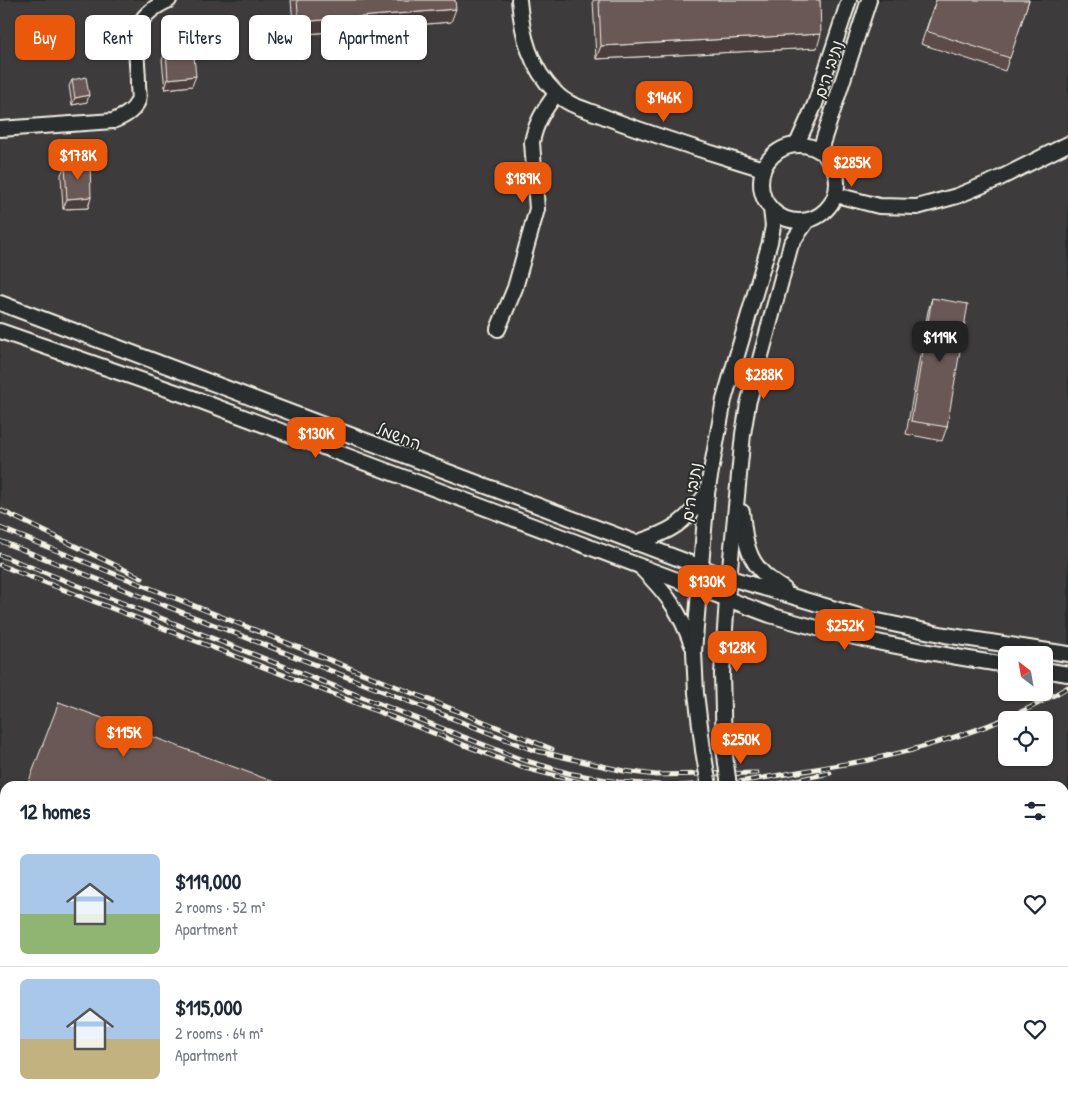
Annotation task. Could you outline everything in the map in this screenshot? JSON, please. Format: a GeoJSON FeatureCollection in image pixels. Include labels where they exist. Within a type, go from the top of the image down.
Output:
{"type":"FeatureCollection","features":[{"type":"Feature","properties":{"kind":"street"},"geometry":{"type":"LineString","coordinates":[[0,129],[113,121],[129,114],[138,102],[136,29],[142,17],[155,6],[169,0]]}},
{"type":"Feature","properties":{"kind":"street"},"geometry":{"type":"LineString","coordinates":[[519,0],[522,27],[532,62],[556,94],[570,103],[631,127],[763,168]]}},
{"type":"Feature","properties":{"kind":"street","name":"נתיבי הים"},"geometry":{"type":"LineString","coordinates":[[797,144],[815,104],[849,0]]}},
{"type":"Feature","properties":{"kind":"street","name":"נתיבי הים"},"geometry":{"type":"LineString","coordinates":[[820,150],[870,0]]}},
{"type":"Feature","properties":{"kind":"street"},"geometry":{"type":"LineString","coordinates":[[498,329],[515,288],[537,209],[532,142],[534,131],[541,114],[556,94]]}},
{"type":"Feature","properties":{"kind":"street"},"geometry":{"type":"LineString","coordinates":[[728,781],[722,724],[722,674],[727,599],[748,404],[791,244],[807,221],[825,212],[836,195],[837,174],[834,165],[820,150],[809,145],[797,144],[776,152],[763,168],[761,190],[771,209],[787,220],[807,221]]}},
{"type":"Feature","properties":{"kind":"street"},"geometry":{"type":"LineString","coordinates":[[836,195],[879,206],[917,206],[957,196],[998,179],[1068,144]]}},
{"type":"Feature","properties":{"kind":"street","name":"נתיבי הים"},"geometry":{"type":"LineString","coordinates":[[708,781],[696,693],[694,652],[707,493],[724,400],[770,242],[773,226],[771,209]]}},
{"type":"Feature","properties":{"kind":"street","name":"החשמל"},"geometry":{"type":"LineString","coordinates":[[0,303],[635,543],[730,578],[806,602]]}},
{"type":"Feature","properties":{"kind":"street"},"geometry":{"type":"LineString","coordinates":[[0,332],[199,400],[727,599],[831,634],[923,652],[998,664]]}},
{"type":"Feature","properties":{"kind":"street"},"geometry":{"type":"LineString","coordinates":[[739,479],[745,543],[749,555],[767,579],[806,602],[869,619],[1001,644],[1068,654]]}},
{"type":"Feature","properties":{"kind":"street"},"geometry":{"type":"LineString","coordinates":[[635,543],[662,535],[677,527],[689,517],[707,493]]}},
{"type":"Feature","properties":{"kind":"street"},"geometry":{"type":"LineString","coordinates":[[639,566],[677,608],[694,652]]}},
{"type":"Feature","properties":{"kind":"street"},"geometry":{"type":"LineString","coordinates":[[1053,672],[1068,674]]}},
{"type":"Feature","properties":{"kind":"shaded area"},"geometry":{"type":"Polygon","coordinates":[[[0,0],[1068,0],[1068,781],[0,781],[0,0]]]}},
{"type":"Feature","properties":{"kind":"building"},"geometry":{"type":"Polygon","coordinates":[[[297,0],[455,0],[456,9],[384,15],[321,15],[321,20],[311,21],[311,15],[298,15],[297,0]]]}},
{"type":"Feature","properties":{"kind":"building"},"geometry":{"type":"Polygon","coordinates":[[[599,0],[820,0],[821,34],[601,46],[599,0]]]}},
{"type":"Feature","properties":{"kind":"building"},"geometry":{"type":"Polygon","coordinates":[[[936,0],[1029,0],[1010,58],[926,31],[936,0]]]}},
{"type":"Feature","properties":{"kind":"building"},"geometry":{"type":"Polygon","coordinates":[[[167,60],[194,60],[196,76],[168,79],[167,60]]]}},
{"type":"Feature","properties":{"kind":"building"},"geometry":{"type":"Polygon","coordinates":[[[86,77],[89,95],[75,98],[72,80],[86,77]]]}},
{"type":"Feature","properties":{"kind":"building"},"geometry":{"type":"Polygon","coordinates":[[[90,164],[91,197],[67,199],[65,165],[90,164]]]}},
{"type":"Feature","properties":{"kind":"building"},"geometry":{"type":"Polygon","coordinates":[[[932,298],[968,304],[947,427],[911,421],[932,298]]]}},
{"type":"Feature","properties":{"kind":"building"},"geometry":{"type":"Polygon","coordinates":[[[59,702],[272,781],[29,781],[59,702]]]}},
{"type":"Feature","properties":{"kind":"railway"},"geometry":{"type":"LineString","coordinates":[[0,510],[142,578]]}},
{"type":"Feature","properties":{"kind":"railway"},"geometry":{"type":"LineString","coordinates":[[0,528],[552,749]]}},
{"type":"Feature","properties":{"kind":"railway"},"geometry":{"type":"LineString","coordinates":[[0,541],[533,750],[624,771],[656,775],[757,773]]}},
{"type":"Feature","properties":{"kind":"railway"},"geometry":{"type":"LineString","coordinates":[[0,555],[520,759],[568,773],[612,781]]}},
{"type":"Feature","properties":{"kind":"railway"},"geometry":{"type":"LineString","coordinates":[[0,565],[521,767],[576,781]]}},
{"type":"Feature","properties":{"kind":"railway"},"geometry":{"type":"LineString","coordinates":[[908,751],[990,725],[1030,708],[1068,687]]}},
{"type":"Feature","properties":{"kind":"railway"},"geometry":{"type":"LineString","coordinates":[[745,781],[869,760],[912,750]]}},
{"type":"Feature","properties":{"kind":"railway"},"geometry":{"type":"LineString","coordinates":[[791,781],[830,773]]}}]}
